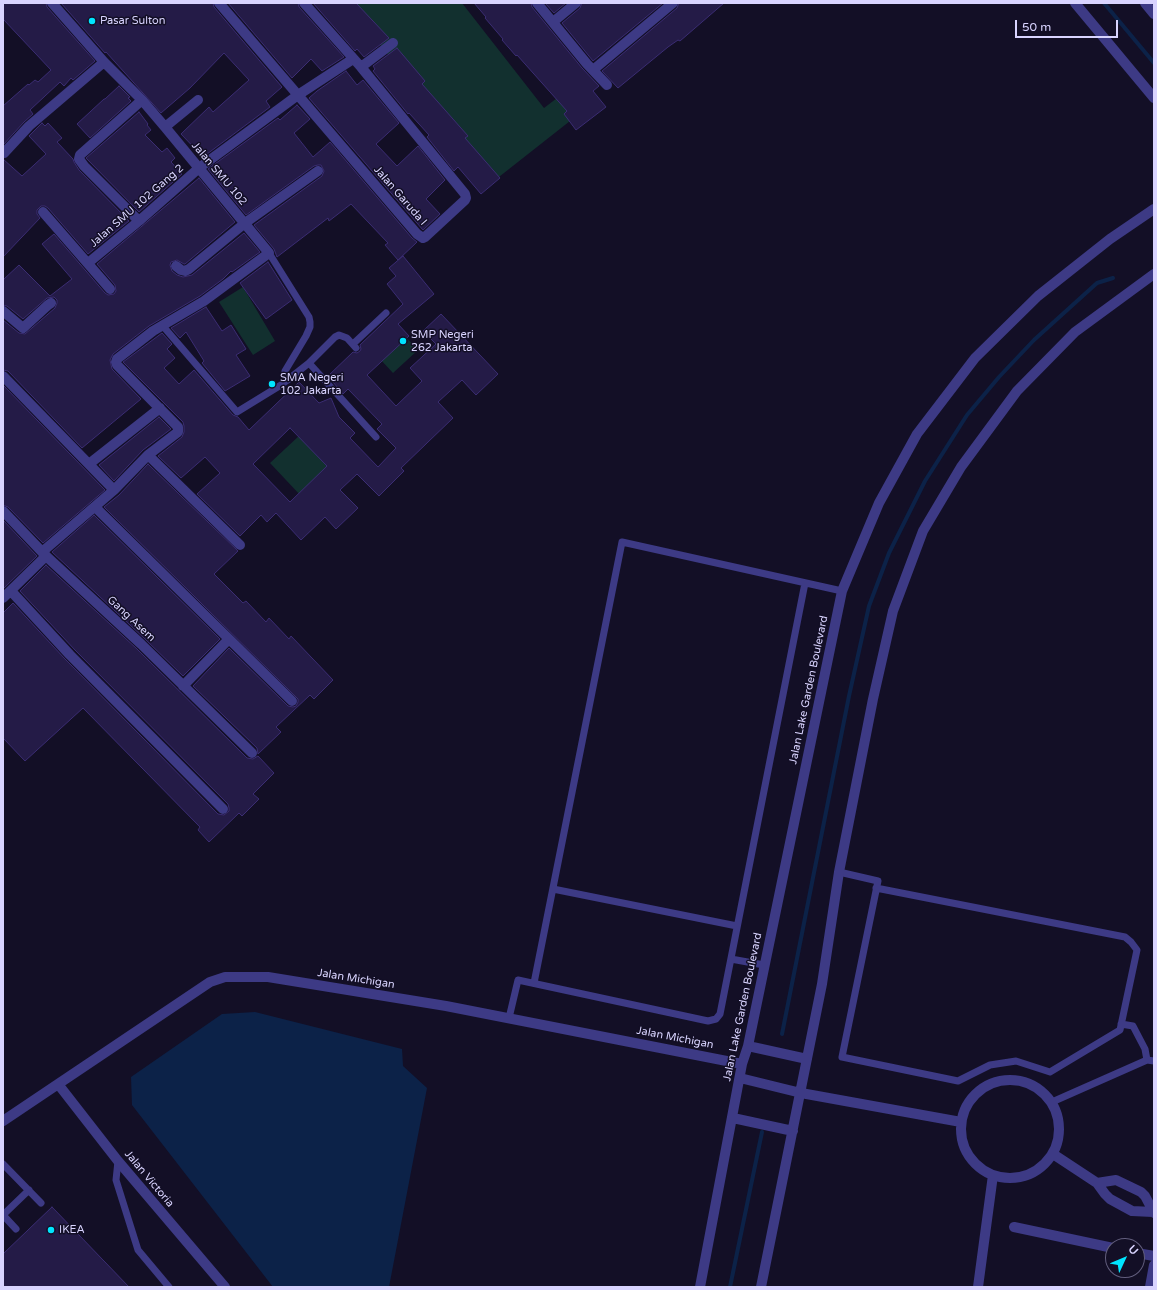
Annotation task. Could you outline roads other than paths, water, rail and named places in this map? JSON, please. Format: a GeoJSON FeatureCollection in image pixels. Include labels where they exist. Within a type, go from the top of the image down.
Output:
{"type":"FeatureCollection","features":[{"type":"Feature","properties":{"kind":"street","name":"Jalan SMU 102"},"geometry":{"type":"LineString","coordinates":[[52,3],[104,62],[142,100],[245,223],[269,254]]}},
{"type":"Feature","properties":{"kind":"street","name":"Jalan Garuda I"},"geometry":{"type":"LineString","coordinates":[[219,3],[417,234],[425,238],[466,200],[465,194],[361,68],[304,3]]}},
{"type":"Feature","properties":{"kind":"street"},"geometry":{"type":"LineString","coordinates":[[537,3],[587,64],[607,85]]}},
{"type":"Feature","properties":{"kind":"street"},"geometry":{"type":"LineString","coordinates":[[553,22],[576,3]]}},
{"type":"Feature","properties":{"kind":"street"},"geometry":{"type":"LineString","coordinates":[[593,70],[673,3]]}},
{"type":"Feature","properties":{"kind":"street"},"geometry":{"type":"LineString","coordinates":[[1075,3],[1154,98]]}},
{"type":"Feature","properties":{"kind":"street"},"geometry":{"type":"LineString","coordinates":[[1144,3],[1154,14]]}},
{"type":"Feature","properties":{"kind":"street"},"geometry":{"type":"LineString","coordinates":[[361,68],[393,42]]}},
{"type":"Feature","properties":{"kind":"street","name":"Jalan SMU 102 Gang 2"},"geometry":{"type":"LineString","coordinates":[[88,263],[139,221],[199,168],[298,95],[353,59]]}},
{"type":"Feature","properties":{"kind":"street"},"geometry":{"type":"LineString","coordinates":[[4,153],[29,126],[104,62]]}},
{"type":"Feature","properties":{"kind":"street"},"geometry":{"type":"LineString","coordinates":[[139,221],[84,166],[79,159],[80,155],[142,100]]}},
{"type":"Feature","properties":{"kind":"street"},"geometry":{"type":"LineString","coordinates":[[165,127],[198,100]]}},
{"type":"Feature","properties":{"kind":"street"},"geometry":{"type":"LineString","coordinates":[[176,266],[180,270],[185,271],[189,269],[245,223],[318,171]]}},
{"type":"Feature","properties":{"kind":"street","name":"Jalan Lake Garden Boulevard"},"geometry":{"type":"LineString","coordinates":[[700,1287],[742,1064],[748,1046],[842,591],[879,503],[917,434],[975,358],[1038,296],[1110,239],[1154,209]]}},
{"type":"Feature","properties":{"kind":"street"},"geometry":{"type":"LineString","coordinates":[[43,212],[110,289]]}},
{"type":"Feature","properties":{"kind":"street"},"geometry":{"type":"LineString","coordinates":[[223,809],[70,655],[5,595],[44,554],[114,490],[148,455],[178,432],[178,427],[117,365],[117,359],[162,325],[204,301],[269,254]]}},
{"type":"Feature","properties":{"kind":"street"},"geometry":{"type":"LineString","coordinates":[[761,1287],[822,984],[839,872],[873,699],[893,611],[923,531],[961,467],[1017,391],[1075,332],[1154,274]]}},
{"type":"Feature","properties":{"kind":"street"},"geometry":{"type":"LineString","coordinates":[[3,311],[23,328],[51,303]]}},
{"type":"Feature","properties":{"kind":"street"},"geometry":{"type":"LineString","coordinates":[[3,376],[114,490]]}},
{"type":"Feature","properties":{"kind":"street"},"geometry":{"type":"LineString","coordinates":[[89,464],[160,408]]}},
{"type":"Feature","properties":{"kind":"street"},"geometry":{"type":"LineString","coordinates":[[148,455],[240,545]]}},
{"type":"Feature","properties":{"kind":"street"},"geometry":{"type":"LineString","coordinates":[[96,507],[292,701]]}},
{"type":"Feature","properties":{"kind":"street","name":"Gang Asem"},"geometry":{"type":"LineString","coordinates":[[3,510],[44,554],[141,644],[252,753]]}},
{"type":"Feature","properties":{"kind":"street"},"geometry":{"type":"LineString","coordinates":[[183,686],[230,639]]}},
{"type":"Feature","properties":{"kind":"street","name":"Jalan Michigan"},"geometry":{"type":"LineString","coordinates":[[3,1122],[210,982],[226,978],[268,977],[446,1006],[742,1064]]}},
{"type":"Feature","properties":{"kind":"street"},"geometry":{"type":"LineString","coordinates":[[748,1046],[807,1059]]}},
{"type":"Feature","properties":{"kind":"street"},"geometry":{"type":"LineString","coordinates":[[740,1078],[801,1093],[961,1122]]}},
{"type":"Feature","properties":{"kind":"street"},"geometry":{"type":"LineString","coordinates":[[1008,1080],[1025,1082],[1040,1090],[1052,1102],[1058,1114],[1060,1128],[1058,1142],[1053,1154],[1045,1165],[1033,1173],[1020,1178],[1006,1179],[993,1176],[978,1167],[968,1154],[962,1139],[961,1122],[966,1106],[977,1092],[991,1083],[1008,1080]]}},
{"type":"Feature","properties":{"kind":"street","name":"Jalan Victoria"},"geometry":{"type":"LineString","coordinates":[[58,1084],[118,1161],[225,1287]]}},
{"type":"Feature","properties":{"kind":"street"},"geometry":{"type":"LineString","coordinates":[[733,1118],[793,1131]]}},
{"type":"Feature","properties":{"kind":"street"},"geometry":{"type":"LineString","coordinates":[[1053,1154],[1097,1183],[1110,1199],[1132,1211],[1153,1212],[1145,1196],[1141,1192],[1116,1180],[1097,1183]]}},
{"type":"Feature","properties":{"kind":"street"},"geometry":{"type":"LineString","coordinates":[[978,1287],[993,1176]]}},
{"type":"Feature","properties":{"kind":"street"},"geometry":{"type":"LineString","coordinates":[[1014,1227],[1105,1246]]}},
{"type":"Feature","properties":{"kind":"street"},"geometry":{"type":"LineString","coordinates":[[1150,1287],[1154,1266]]}},
{"type":"Feature","properties":{"kind":"lane","name":"Jalan SMU 102"},"geometry":{"type":"LineString","coordinates":[[269,254],[310,320],[308,331],[300,348],[285,371],[285,376],[288,380]]}},
{"type":"Feature","properties":{"kind":"lane"},"geometry":{"type":"LineString","coordinates":[[162,325],[236,412],[238,412],[288,380],[309,363],[335,337],[342,336],[355,346],[386,313]]}},
{"type":"Feature","properties":{"kind":"lane"},"geometry":{"type":"LineString","coordinates":[[309,363],[376,437]]}},
{"type":"Feature","properties":{"kind":"lane"},"geometry":{"type":"LineString","coordinates":[[534,983],[622,542],[842,591]]}},
{"type":"Feature","properties":{"kind":"lane"},"geometry":{"type":"LineString","coordinates":[[509,1018],[518,980],[708,1021],[716,1019],[720,1014],[805,583]]}},
{"type":"Feature","properties":{"kind":"lane"},"geometry":{"type":"LineString","coordinates":[[839,872],[878,881],[876,888],[842,1057],[958,1081],[990,1065],[1016,1061],[1050,1072],[1120,1030],[1137,950],[1125,937],[876,888]]}},
{"type":"Feature","properties":{"kind":"lane"},"geometry":{"type":"LineString","coordinates":[[553,889],[737,926]]}},
{"type":"Feature","properties":{"kind":"lane"},"geometry":{"type":"LineString","coordinates":[[731,959],[764,966]]}},
{"type":"Feature","properties":{"kind":"lane"},"geometry":{"type":"LineString","coordinates":[[1052,1102],[1150,1060],[1133,1026],[1121,1024]]}},
{"type":"Feature","properties":{"kind":"lane"},"geometry":{"type":"LineString","coordinates":[[1145,1049],[1154,1049]]}},
{"type":"Feature","properties":{"kind":"lane"},"geometry":{"type":"LineString","coordinates":[[118,1161],[116,1180],[138,1250],[168,1287]]}},
{"type":"Feature","properties":{"kind":"lane"},"geometry":{"type":"LineString","coordinates":[[3,1164],[41,1203]]}},
{"type":"Feature","properties":{"kind":"lane"},"geometry":{"type":"LineString","coordinates":[[16,1229],[3,1215],[29,1190]]}},
{"type":"Feature","properties":{"kind":"water"},"geometry":{"type":"Polygon","coordinates":[[[255,1012],[402,1049],[403,1066],[427,1088],[389,1287],[273,1287],[132,1105],[131,1077],[222,1014],[255,1012]]]}},
{"type":"Feature","properties":{"kind":"waterway"},"geometry":{"type":"LineString","coordinates":[[1104,3],[1154,63]]}},
{"type":"Feature","properties":{"kind":"waterway"},"geometry":{"type":"LineString","coordinates":[[782,1034],[849,696],[869,606],[889,553],[925,481],[967,415],[999,377],[1034,340],[1097,283],[1113,278]]}},
{"type":"Feature","properties":{"kind":"waterway"},"geometry":{"type":"LineString","coordinates":[[730,1287],[762,1132]]}},
{"type":"Feature","properties":{"kind":"place","name":"Pasar Sulton"},"geometry":{"type":"Point","coordinates":[92,21]}},
{"type":"Feature","properties":{"kind":"place","name":"SMP Negeri 262 Jakarta"},"geometry":{"type":"Point","coordinates":[403,341]}},
{"type":"Feature","properties":{"kind":"place","name":"SMA Negeri 102 Jakarta"},"geometry":{"type":"Point","coordinates":[272,384]}},
{"type":"Feature","properties":{"kind":"place","name":"IKEA"},"geometry":{"type":"Point","coordinates":[51,1230]}}]}
